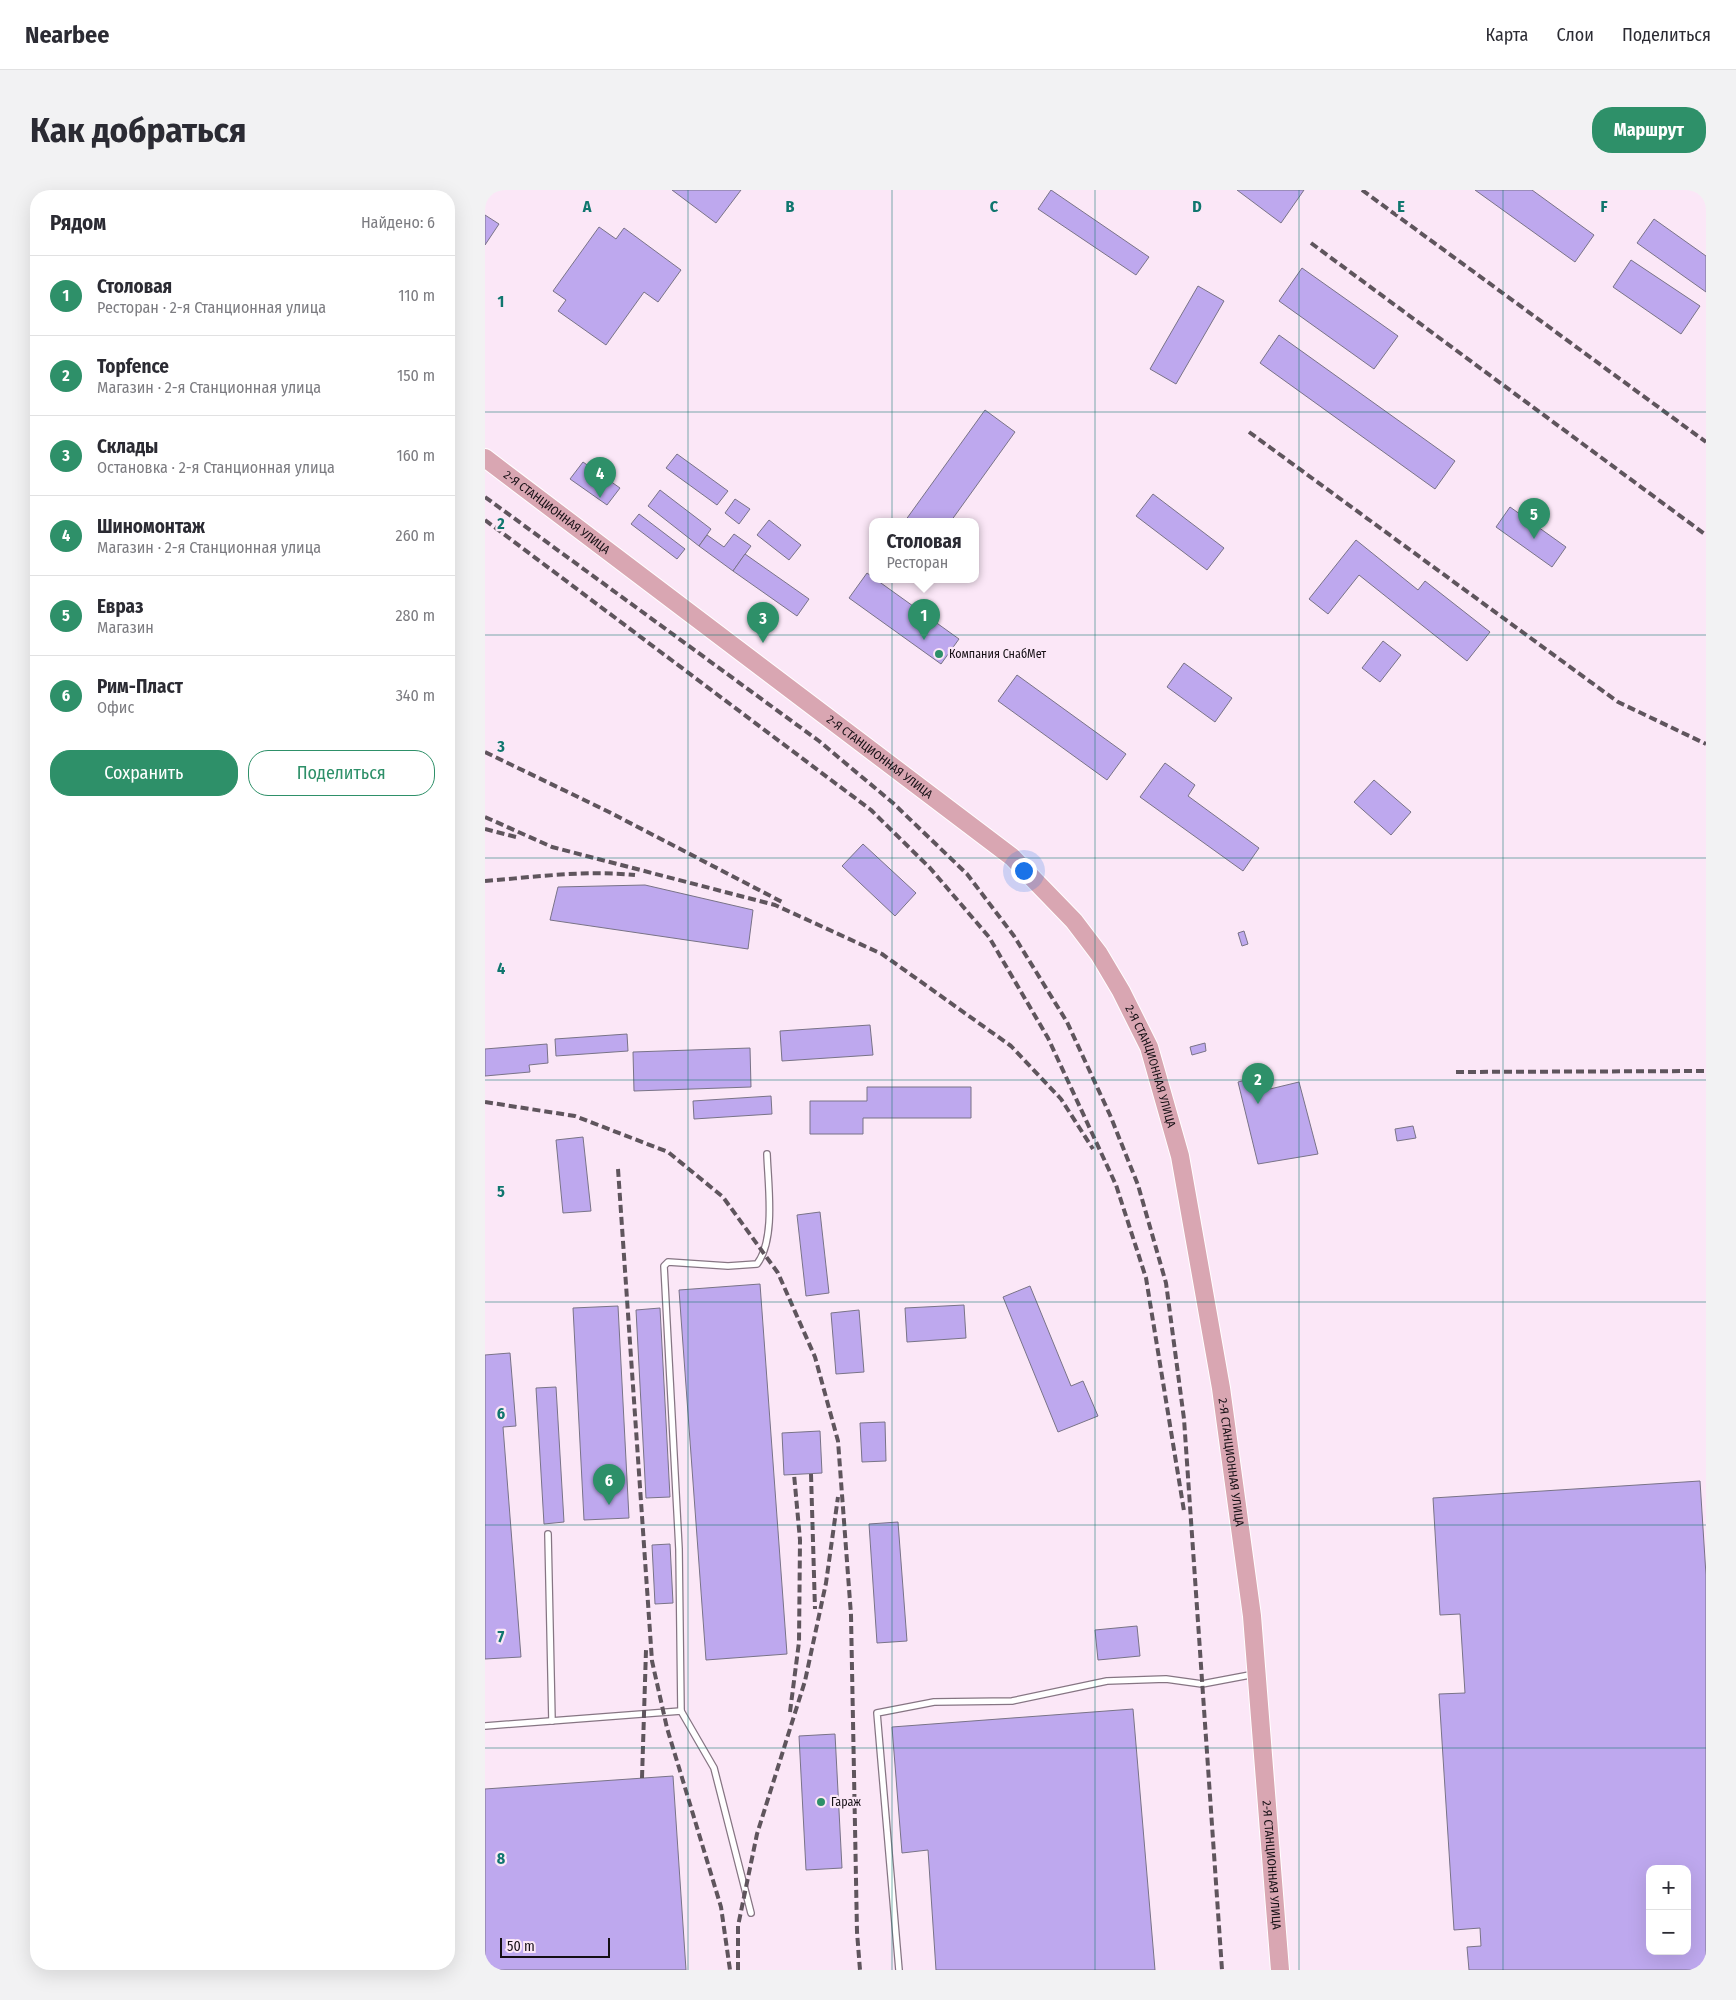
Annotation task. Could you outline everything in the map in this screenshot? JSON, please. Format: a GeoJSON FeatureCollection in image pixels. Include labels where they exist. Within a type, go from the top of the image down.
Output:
{"type":"FeatureCollection","features":[{"type":"Feature","properties":{"kind":"main road","name":"2-Я СТАНЦИОННАЯ УЛИЦА"},"geometry":{"type":"LineString","coordinates":[[485,458],[1012,857],[1074,921],[1099,954],[1121,991],[1149,1047],[1180,1156],[1221,1388],[1252,1616],[1280,1970]]}},
{"type":"Feature","properties":{"kind":"lane"},"geometry":{"type":"LineString","coordinates":[[751,1913],[714,1768],[681,1711],[679,1549],[663,1266],[668,1262],[728,1266],[757,1264],[765,1254],[769,1220],[767,1154]]}},
{"type":"Feature","properties":{"kind":"lane"},"geometry":{"type":"LineString","coordinates":[[548,1534],[553,1721]]}},
{"type":"Feature","properties":{"kind":"lane"},"geometry":{"type":"LineString","coordinates":[[899,1970],[877,1713],[934,1702],[1013,1701],[1107,1681],[1166,1680],[1202,1684],[1256,1674]]}},
{"type":"Feature","properties":{"kind":"lane"},"geometry":{"type":"LineString","coordinates":[[485,1726],[681,1711]]}},
{"type":"Feature","properties":{"kind":"building"},"geometry":{"type":"Polygon","coordinates":[[[672,190],[741,190],[716,223],[672,190]]]}},
{"type":"Feature","properties":{"kind":"building"},"geometry":{"type":"Polygon","coordinates":[[[1051,190],[1149,257],[1136,275],[1038,209],[1051,190]]]}},
{"type":"Feature","properties":{"kind":"building"},"geometry":{"type":"Polygon","coordinates":[[[1237,190],[1304,190],[1281,223],[1237,190]]]}},
{"type":"Feature","properties":{"kind":"building"},"geometry":{"type":"Polygon","coordinates":[[[1475,190],[1532,190],[1594,235],[1575,262],[1475,190]]]}},
{"type":"Feature","properties":{"kind":"building"},"geometry":{"type":"Polygon","coordinates":[[[485,215],[499,224],[485,245],[485,215]]]}},
{"type":"Feature","properties":{"kind":"building"},"geometry":{"type":"Polygon","coordinates":[[[1654,219],[1706,256],[1706,292],[1637,243],[1654,219]]]}},
{"type":"Feature","properties":{"kind":"building"},"geometry":{"type":"Polygon","coordinates":[[[599,227],[616,239],[624,228],[681,270],[658,302],[644,292],[606,345],[558,311],[566,300],[553,291],[599,227]]]}},
{"type":"Feature","properties":{"kind":"building"},"geometry":{"type":"Polygon","coordinates":[[[1631,260],[1700,306],[1681,334],[1613,287],[1631,260]]]}},
{"type":"Feature","properties":{"kind":"building"},"geometry":{"type":"Polygon","coordinates":[[[1302,268],[1398,336],[1374,369],[1279,301],[1302,268]]]}},
{"type":"Feature","properties":{"kind":"building"},"geometry":{"type":"Polygon","coordinates":[[[1198,286],[1224,301],[1176,384],[1150,369],[1198,286]]]}},
{"type":"Feature","properties":{"kind":"building"},"geometry":{"type":"Polygon","coordinates":[[[1279,335],[1455,461],[1435,489],[1260,363],[1279,335]]]}},
{"type":"Feature","properties":{"kind":"building"},"geometry":{"type":"Polygon","coordinates":[[[985,410],[1015,432],[953,518],[907,518],[985,410]]]}},
{"type":"Feature","properties":{"kind":"building"},"geometry":{"type":"Polygon","coordinates":[[[677,454],[728,491],[717,505],[666,468],[677,454]]]}},
{"type":"Feature","properties":{"kind":"building"},"geometry":{"type":"Polygon","coordinates":[[[583,462],[620,488],[607,505],[570,479],[583,462]]]}},
{"type":"Feature","properties":{"kind":"building"},"geometry":{"type":"Polygon","coordinates":[[[660,490],[711,529],[699,546],[648,506],[660,490]]]}},
{"type":"Feature","properties":{"kind":"building"},"geometry":{"type":"Polygon","coordinates":[[[1153,494],[1224,548],[1207,570],[1136,516],[1153,494]]]}},
{"type":"Feature","properties":{"kind":"building"},"geometry":{"type":"Polygon","coordinates":[[[735,499],[750,509],[739,524],[725,513],[735,499]]]}},
{"type":"Feature","properties":{"kind":"building"},"geometry":{"type":"Polygon","coordinates":[[[1510,507],[1566,547],[1552,567],[1496,527],[1510,507]]]}},
{"type":"Feature","properties":{"kind":"building"},"geometry":{"type":"Polygon","coordinates":[[[639,514],[685,549],[677,559],[631,524],[639,514]]]}},
{"type":"Feature","properties":{"kind":"building"},"geometry":{"type":"Polygon","coordinates":[[[769,520],[801,545],[789,560],[757,535],[769,520]]]}},
{"type":"Feature","properties":{"kind":"building"},"geometry":{"type":"Polygon","coordinates":[[[734,534],[751,546],[733,571],[699,546],[707,535],[724,547],[734,534]]]}},
{"type":"Feature","properties":{"kind":"building"},"geometry":{"type":"Polygon","coordinates":[[[1356,540],[1418,590],[1425,581],[1490,632],[1467,661],[1359,575],[1328,614],[1309,599],[1356,540]]]}},
{"type":"Feature","properties":{"kind":"building"},"geometry":{"type":"Polygon","coordinates":[[[745,554],[809,599],[797,616],[733,571],[745,554]]]}},
{"type":"Feature","properties":{"kind":"building"},"geometry":{"type":"Polygon","coordinates":[[[867,573],[869,574],[869,583],[881,583],[959,639],[941,664],[849,598],[867,573]]]}},
{"type":"Feature","properties":{"kind":"building"},"geometry":{"type":"Polygon","coordinates":[[[1383,641],[1401,655],[1380,682],[1362,668],[1383,641]]]}},
{"type":"Feature","properties":{"kind":"building"},"geometry":{"type":"Polygon","coordinates":[[[1184,663],[1232,698],[1215,722],[1167,687],[1184,663]]]}},
{"type":"Feature","properties":{"kind":"building"},"geometry":{"type":"Polygon","coordinates":[[[1017,675],[1126,754],[1107,780],[998,701],[1017,675]]]}},
{"type":"Feature","properties":{"kind":"building"},"geometry":{"type":"Polygon","coordinates":[[[1165,763],[1195,785],[1188,796],[1259,848],[1243,871],[1140,797],[1165,763]]]}},
{"type":"Feature","properties":{"kind":"building"},"geometry":{"type":"Polygon","coordinates":[[[1374,780],[1411,812],[1391,835],[1354,802],[1374,780]]]}},
{"type":"Feature","properties":{"kind":"building"},"geometry":{"type":"Polygon","coordinates":[[[863,844],[916,893],[895,916],[842,866],[863,844]]]}},
{"type":"Feature","properties":{"kind":"building"},"geometry":{"type":"Polygon","coordinates":[[[645,885],[753,910],[748,949],[550,920],[558,887],[645,885]]]}},
{"type":"Feature","properties":{"kind":"building"},"geometry":{"type":"Polygon","coordinates":[[[1244,931],[1248,944],[1242,946],[1238,933],[1244,931]]]}},
{"type":"Feature","properties":{"kind":"building"},"geometry":{"type":"Polygon","coordinates":[[[870,1025],[873,1055],[782,1061],[780,1031],[870,1025]]]}},
{"type":"Feature","properties":{"kind":"building"},"geometry":{"type":"Polygon","coordinates":[[[627,1034],[628,1051],[556,1056],[555,1039],[627,1034]]]}},
{"type":"Feature","properties":{"kind":"building"},"geometry":{"type":"Polygon","coordinates":[[[1205,1043],[1206,1051],[1192,1055],[1190,1047],[1205,1043]]]}},
{"type":"Feature","properties":{"kind":"building"},"geometry":{"type":"Polygon","coordinates":[[[547,1044],[548,1063],[529,1065],[530,1072],[485,1076],[485,1049],[547,1044]]]}},
{"type":"Feature","properties":{"kind":"building"},"geometry":{"type":"Polygon","coordinates":[[[750,1048],[751,1087],[634,1091],[633,1052],[750,1048]]]}},
{"type":"Feature","properties":{"kind":"building"},"geometry":{"type":"Polygon","coordinates":[[[1267,1075],[1270,1089],[1299,1082],[1318,1154],[1258,1164],[1238,1082],[1267,1075]]]}},
{"type":"Feature","properties":{"kind":"building"},"geometry":{"type":"Polygon","coordinates":[[[867,1087],[971,1087],[971,1118],[863,1118],[863,1134],[810,1134],[810,1101],[867,1101],[867,1087]]]}},
{"type":"Feature","properties":{"kind":"building"},"geometry":{"type":"Polygon","coordinates":[[[771,1096],[772,1114],[694,1119],[693,1101],[771,1096]]]}},
{"type":"Feature","properties":{"kind":"building"},"geometry":{"type":"Polygon","coordinates":[[[1413,1126],[1416,1138],[1397,1141],[1395,1129],[1413,1126]]]}},
{"type":"Feature","properties":{"kind":"building"},"geometry":{"type":"Polygon","coordinates":[[[583,1137],[591,1211],[563,1213],[556,1140],[583,1137]]]}},
{"type":"Feature","properties":{"kind":"building"},"geometry":{"type":"Polygon","coordinates":[[[820,1212],[829,1293],[806,1296],[797,1215],[820,1212]]]}},
{"type":"Feature","properties":{"kind":"building"},"geometry":{"type":"Polygon","coordinates":[[[760,1284],[787,1654],[706,1660],[679,1290],[760,1284]]]}},
{"type":"Feature","properties":{"kind":"building"},"geometry":{"type":"Polygon","coordinates":[[[1030,1286],[1071,1386],[1083,1381],[1098,1416],[1058,1432],[1003,1297],[1030,1286]]]}},
{"type":"Feature","properties":{"kind":"building"},"geometry":{"type":"Polygon","coordinates":[[[964,1305],[966,1338],[907,1342],[905,1308],[964,1305]]]}},
{"type":"Feature","properties":{"kind":"building"},"geometry":{"type":"Polygon","coordinates":[[[618,1306],[629,1518],[584,1520],[573,1308],[618,1306]]]}},
{"type":"Feature","properties":{"kind":"building"},"geometry":{"type":"Polygon","coordinates":[[[660,1308],[670,1497],[646,1498],[636,1310],[660,1308]]]}},
{"type":"Feature","properties":{"kind":"building"},"geometry":{"type":"Polygon","coordinates":[[[859,1310],[864,1372],[836,1374],[831,1313],[859,1310]]]}},
{"type":"Feature","properties":{"kind":"building"},"geometry":{"type":"Polygon","coordinates":[[[510,1353],[516,1426],[503,1427],[521,1657],[485,1659],[485,1355],[510,1353]]]}},
{"type":"Feature","properties":{"kind":"building"},"geometry":{"type":"Polygon","coordinates":[[[556,1387],[564,1522],[544,1524],[536,1388],[556,1387]]]}},
{"type":"Feature","properties":{"kind":"building"},"geometry":{"type":"Polygon","coordinates":[[[885,1422],[886,1461],[862,1462],[860,1423],[885,1422]]]}},
{"type":"Feature","properties":{"kind":"building"},"geometry":{"type":"Polygon","coordinates":[[[820,1431],[822,1473],[784,1475],[782,1433],[820,1431]]]}},
{"type":"Feature","properties":{"kind":"building"},"geometry":{"type":"Polygon","coordinates":[[[1700,1481],[1706,1575],[1706,1970],[1469,1970],[1467,1947],[1481,1946],[1480,1928],[1454,1930],[1439,1694],[1465,1693],[1460,1614],[1440,1615],[1433,1498],[1700,1481]]]}},
{"type":"Feature","properties":{"kind":"building"},"geometry":{"type":"Polygon","coordinates":[[[898,1522],[907,1641],[877,1643],[869,1524],[898,1522]]]}},
{"type":"Feature","properties":{"kind":"building"},"geometry":{"type":"Polygon","coordinates":[[[670,1544],[673,1603],[655,1604],[652,1545],[670,1544]]]}},
{"type":"Feature","properties":{"kind":"building"},"geometry":{"type":"Polygon","coordinates":[[[1137,1626],[1140,1656],[1098,1660],[1095,1630],[1137,1626]]]}},
{"type":"Feature","properties":{"kind":"building"},"geometry":{"type":"Polygon","coordinates":[[[1133,1709],[1155,1970],[936,1970],[928,1850],[902,1853],[892,1727],[1133,1709]]]}},
{"type":"Feature","properties":{"kind":"building","name":"Гараж"},"geometry":{"type":"Polygon","coordinates":[[[835,1734],[842,1868],[806,1870],[799,1736],[835,1734]]]}},
{"type":"Feature","properties":{"kind":"building"},"geometry":{"type":"Polygon","coordinates":[[[673,1776],[686,1970],[485,1970],[485,1789],[673,1776]]]}},
{"type":"Feature","properties":{"kind":"railway"},"geometry":{"type":"LineString","coordinates":[[1362,190],[1706,442]]}},
{"type":"Feature","properties":{"kind":"railway"},"geometry":{"type":"LineString","coordinates":[[1311,243],[1706,535]]}},
{"type":"Feature","properties":{"kind":"railway"},"geometry":{"type":"LineString","coordinates":[[1249,432],[1618,702],[1706,744]]}},
{"type":"Feature","properties":{"kind":"railway"},"geometry":{"type":"LineString","coordinates":[[485,497],[819,741],[893,803],[967,874],[1014,936],[1067,1022],[1110,1115],[1138,1185],[1166,1283],[1184,1419],[1222,1970]]}},
{"type":"Feature","properties":{"kind":"railway"},"geometry":{"type":"LineString","coordinates":[[485,520],[871,810],[930,868],[989,937],[1048,1038],[1116,1185],[1146,1278],[1184,1511]]}},
{"type":"Feature","properties":{"kind":"railway"},"geometry":{"type":"LineString","coordinates":[[485,752],[609,812],[784,903]]}},
{"type":"Feature","properties":{"kind":"railway"},"geometry":{"type":"LineString","coordinates":[[485,817],[552,847],[775,905],[882,954],[1011,1046],[1061,1099],[1093,1149]]}},
{"type":"Feature","properties":{"kind":"railway"},"geometry":{"type":"LineString","coordinates":[[485,829],[516,837]]}},
{"type":"Feature","properties":{"kind":"railway"},"geometry":{"type":"LineString","coordinates":[[485,881],[597,873],[635,875]]}},
{"type":"Feature","properties":{"kind":"railway"},"geometry":{"type":"LineString","coordinates":[[1456,1072],[1706,1071]]}},
{"type":"Feature","properties":{"kind":"railway"},"geometry":{"type":"LineString","coordinates":[[485,1102],[575,1116],[668,1152],[723,1197],[778,1273],[815,1357],[838,1441],[851,1615],[857,1932],[860,1970]]}},
{"type":"Feature","properties":{"kind":"railway"},"geometry":{"type":"LineString","coordinates":[[618,1169],[652,1661],[667,1728],[721,1907],[730,1970]]}},
{"type":"Feature","properties":{"kind":"railway"},"geometry":{"type":"LineString","coordinates":[[790,1712],[799,1642],[800,1540],[794,1474]]}},
{"type":"Feature","properties":{"kind":"railway"},"geometry":{"type":"LineString","coordinates":[[811,1474],[815,1609]]}},
{"type":"Feature","properties":{"kind":"railway"},"geometry":{"type":"LineString","coordinates":[[738,1970],[738,1926],[757,1834],[805,1681],[826,1583],[838,1497]]}},
{"type":"Feature","properties":{"kind":"railway"},"geometry":{"type":"LineString","coordinates":[[642,1778],[646,1650]]}},
{"type":"Feature","properties":{"kind":"place","name":"Шиномонтаж"},"geometry":{"type":"Point","coordinates":[600,498]}},
{"type":"Feature","properties":{"kind":"place","name":"Евраз"},"geometry":{"type":"Point","coordinates":[1534,539]}},
{"type":"Feature","properties":{"kind":"place","name":"Столовая"},"geometry":{"type":"Point","coordinates":[924,640]}},
{"type":"Feature","properties":{"kind":"place","name":"Склады"},"geometry":{"type":"Point","coordinates":[763,643]}},
{"type":"Feature","properties":{"kind":"place","name":"Компания СнабМет"},"geometry":{"type":"Point","coordinates":[939,654]}},
{"type":"Feature","properties":{"kind":"place","name":"Topfence"},"geometry":{"type":"Point","coordinates":[1258,1104]}},
{"type":"Feature","properties":{"kind":"place","name":"Рим-Пласт"},"geometry":{"type":"Point","coordinates":[609,1505]}},
{"type":"Feature","properties":{"kind":"place","name":"Гараж"},"geometry":{"type":"Point","coordinates":[821,1802]}}]}
